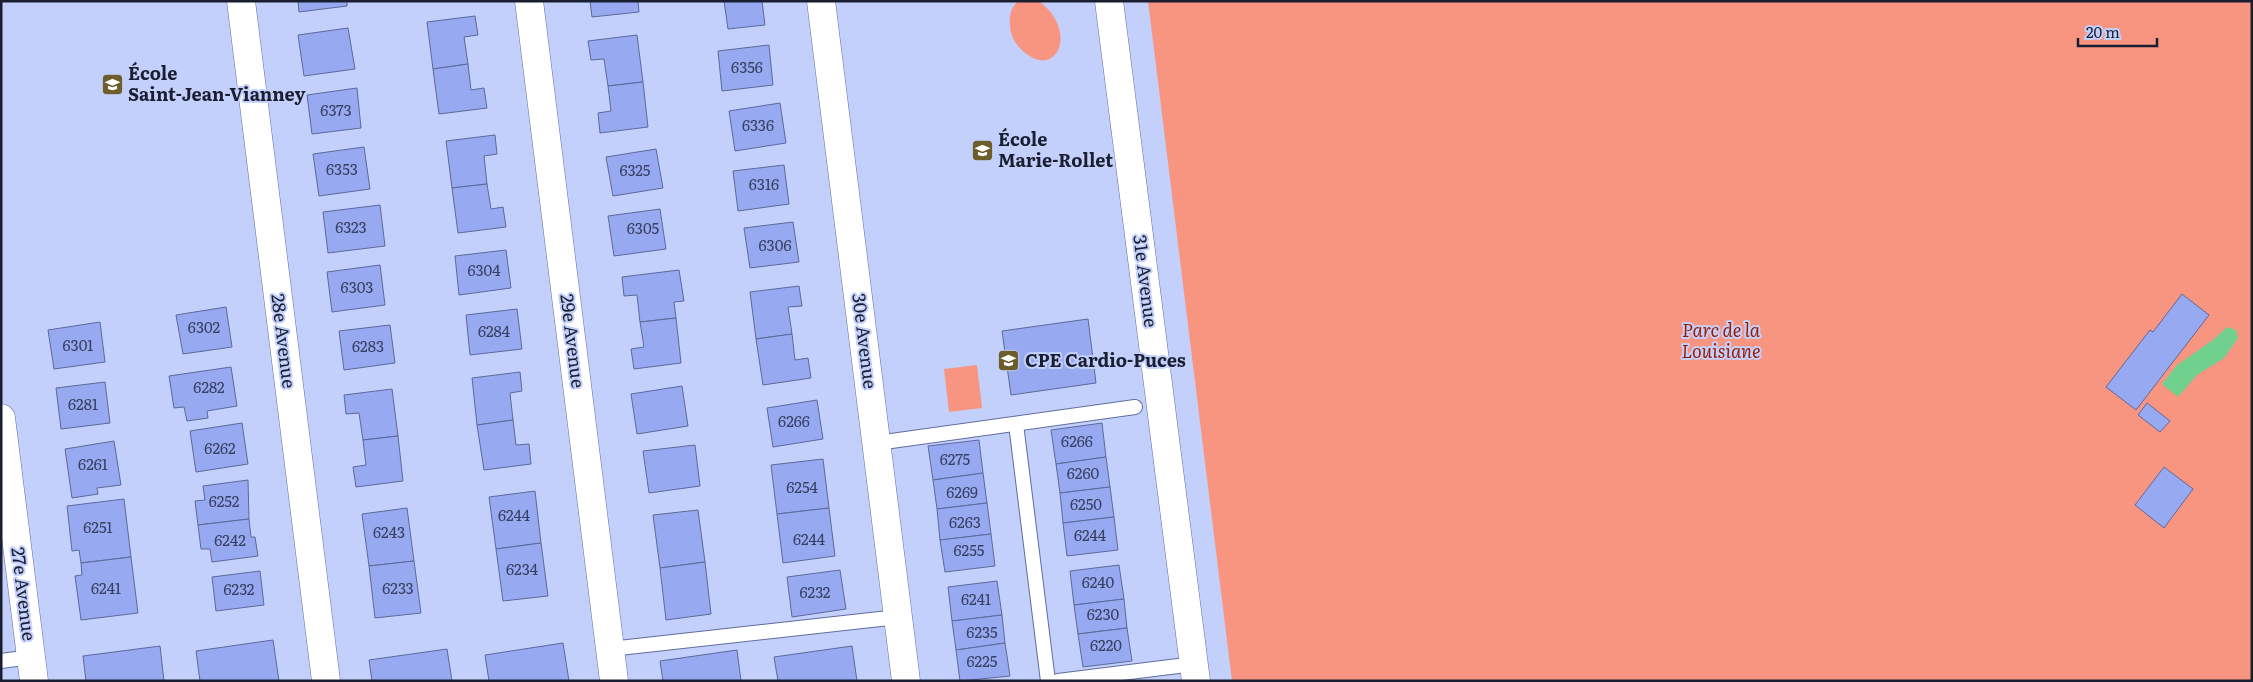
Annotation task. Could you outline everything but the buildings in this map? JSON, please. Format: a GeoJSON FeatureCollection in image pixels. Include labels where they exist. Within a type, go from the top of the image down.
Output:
{"type":"FeatureCollection","features":[{"type":"Feature","properties":{"kind":"street","name":"28e Avenue"},"geometry":{"type":"LineString","coordinates":[[240,1],[326,681]]}},
{"type":"Feature","properties":{"kind":"street","name":"29e Avenue"},"geometry":{"type":"LineString","coordinates":[[529,1],[614,681]]}},
{"type":"Feature","properties":{"kind":"street","name":"30e Avenue"},"geometry":{"type":"LineString","coordinates":[[821,1],[906,681]]}},
{"type":"Feature","properties":{"kind":"street","name":"31e Avenue"},"geometry":{"type":"LineString","coordinates":[[1109,1],[1195,673]]}},
{"type":"Feature","properties":{"kind":"street","name":"27e Avenue"},"geometry":{"type":"LineString","coordinates":[[1,418],[32,669]]}},
{"type":"Feature","properties":{"kind":"lane"},"geometry":{"type":"LineString","coordinates":[[877,443],[1135,407]]}},
{"type":"Feature","properties":{"kind":"lane"},"geometry":{"type":"LineString","coordinates":[[1016,424],[1048,681]]}},
{"type":"Feature","properties":{"kind":"lane"},"geometry":{"type":"LineString","coordinates":[[610,649],[898,617]]}},
{"type":"Feature","properties":{"kind":"lane"},"geometry":{"type":"LineString","coordinates":[[1,661],[32,669]]}},
{"type":"Feature","properties":{"kind":"lane"},"geometry":{"type":"LineString","coordinates":[[1058,681],[1195,673]]}},
{"type":"Feature","properties":{"kind":"green space"},"geometry":{"type":"Polygon","coordinates":[[[1019,1],[1039,1],[1051,13],[1058,26],[1061,38],[1059,48],[1054,56],[1046,60],[1036,59],[1024,52],[1012,37],[1010,29],[1011,12],[1012,8],[1019,1]]]}},
{"type":"Feature","properties":{"kind":"green space","name":"Parc de la Louisiane"},"geometry":{"type":"Polygon","coordinates":[[[1148,1],[2252,1],[2252,681],[1232,681],[1148,1]]]}},
{"type":"Feature","properties":{"kind":"green space"},"geometry":{"type":"Polygon","coordinates":[[[977,365],[982,408],[949,412],[944,369],[977,365]]]}},
{"type":"Feature","properties":{"kind":"shaded area"},"geometry":{"type":"Polygon","coordinates":[[[2227,327],[2236,330],[2238,338],[2224,358],[2197,375],[2178,397],[2162,384],[2177,365],[2213,340],[2227,327]]]}},
{"type":"Feature","properties":{"kind":"place","name":"École Saint-Jean-Vianney"},"geometry":{"type":"Point","coordinates":[112,84]}},
{"type":"Feature","properties":{"kind":"place","name":"École Marie-Rollet"},"geometry":{"type":"Point","coordinates":[982,150]}},
{"type":"Feature","properties":{"kind":"place","name":"CPE Cardio-Puces"},"geometry":{"type":"Point","coordinates":[1009,361]}}]}
